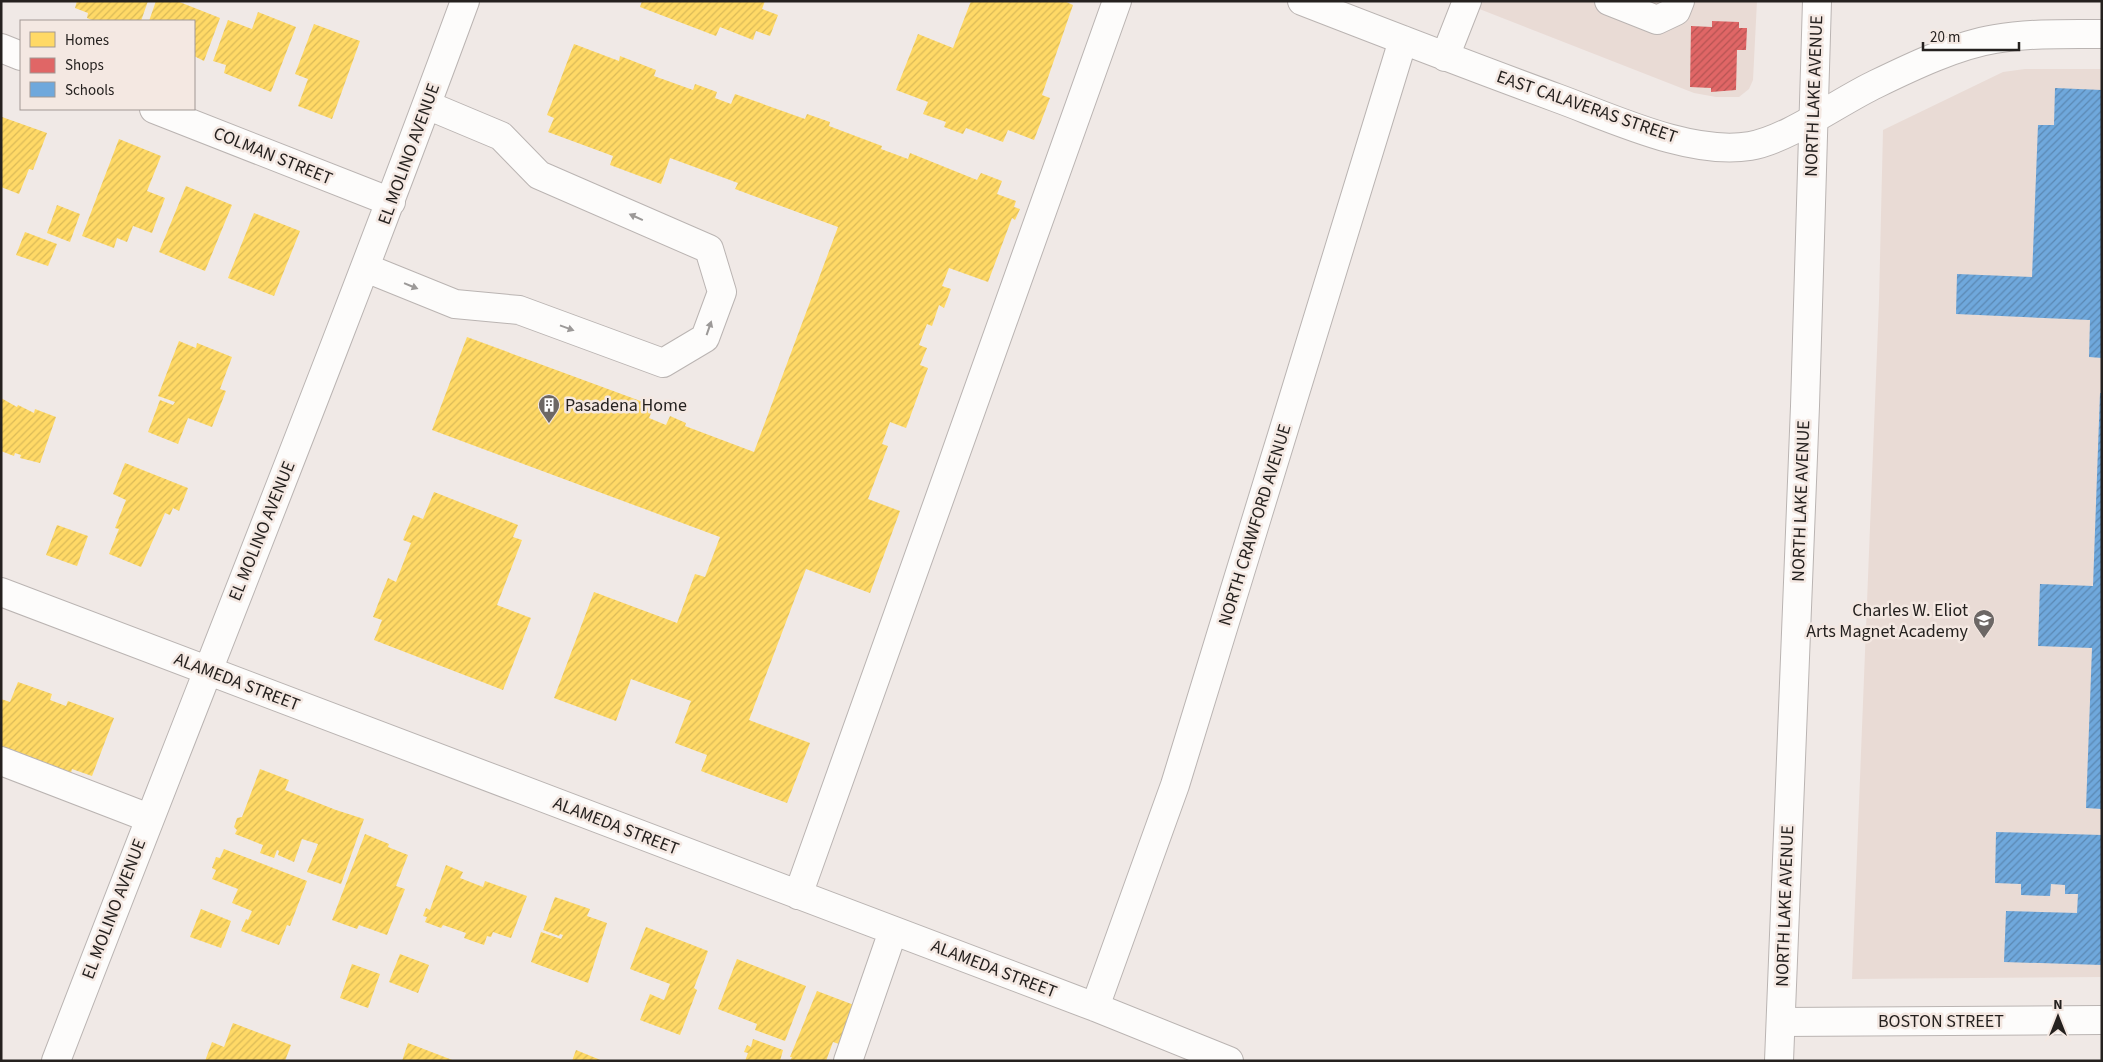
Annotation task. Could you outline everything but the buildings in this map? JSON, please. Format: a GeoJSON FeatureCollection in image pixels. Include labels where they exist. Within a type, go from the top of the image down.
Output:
{"type":"FeatureCollection","features":[{"type":"Feature","properties":{"kind":"street","name":"EL MOLINO AVENUE"},"geometry":{"type":"LineString","coordinates":[[56,1061],[206,671],[366,268],[465,1]]}},
{"type":"Feature","properties":{"kind":"street"},"geometry":{"type":"LineString","coordinates":[[1445,57],[1467,1]]}},
{"type":"Feature","properties":{"kind":"street"},"geometry":{"type":"LineString","coordinates":[[1609,1],[1657,20],[1676,11],[1680,1]]}},
{"type":"Feature","properties":{"kind":"street","name":"NORTH LAKE AVENUE"},"geometry":{"type":"LineString","coordinates":[[1779,1061],[1805,406],[1812,118],[1817,1]]}},
{"type":"Feature","properties":{"kind":"street","name":"EAST CALAVERAS STREET"},"geometry":{"type":"LineString","coordinates":[[1312,3],[1445,57],[1664,137],[1728,147],[1751,146],[1785,133],[1876,84],[1952,52],[1993,39],[2036,34],[2102,34]]}},
{"type":"Feature","properties":{"kind":"street"},"geometry":{"type":"LineString","coordinates":[[798,895],[1115,7]]}},
{"type":"Feature","properties":{"kind":"street","name":"NORTH CRAWFORD AVENUE"},"geometry":{"type":"LineString","coordinates":[[1094,1007],[1175,785],[1402,40]]}},
{"type":"Feature","properties":{"kind":"street"},"geometry":{"type":"LineString","coordinates":[[1,48],[20,56]]}},
{"type":"Feature","properties":{"kind":"street"},"geometry":{"type":"LineString","coordinates":[[366,268],[455,304],[519,310],[663,363],[705,338],[722,292],[709,249],[539,175],[502,136],[426,105]]}},
{"type":"Feature","properties":{"kind":"street","name":"COLMAN STREET"},"geometry":{"type":"LineString","coordinates":[[157,110],[391,202]]}},
{"type":"Feature","properties":{"kind":"street","name":"ALAMEDA STREET"},"geometry":{"type":"LineString","coordinates":[[1,592],[1094,1007],[1230,1061]]}},
{"type":"Feature","properties":{"kind":"street"},"geometry":{"type":"LineString","coordinates":[[1,761],[149,818]]}},
{"type":"Feature","properties":{"kind":"street"},"geometry":{"type":"LineString","coordinates":[[848,1061],[893,931]]}},
{"type":"Feature","properties":{"kind":"street","name":"BOSTON STREET"},"geometry":{"type":"LineString","coordinates":[[1781,1022],[2102,1020]]}},
{"type":"Feature","properties":{"kind":"shaded area"},"geometry":{"type":"Polygon","coordinates":[[[1459,1],[1757,1],[1753,80],[1749,89],[1739,97],[1716,97],[1694,93],[1459,1]]]}},
{"type":"Feature","properties":{"kind":"shaded area","name":"Charles W. Eliot Arts Magnet Academy"},"geometry":{"type":"Polygon","coordinates":[[[2025,69],[2102,69],[2102,977],[1852,979],[1879,301],[1883,130],[2003,72],[2025,69]]]}},
{"type":"Feature","properties":{"kind":"place","name":"Pasadena Home"},"geometry":{"type":"Point","coordinates":[549,424]}},
{"type":"Feature","properties":{"kind":"place","name":"Charles W. Eliot Arts Magnet Academy"},"geometry":{"type":"Point","coordinates":[1984,639]}}]}
